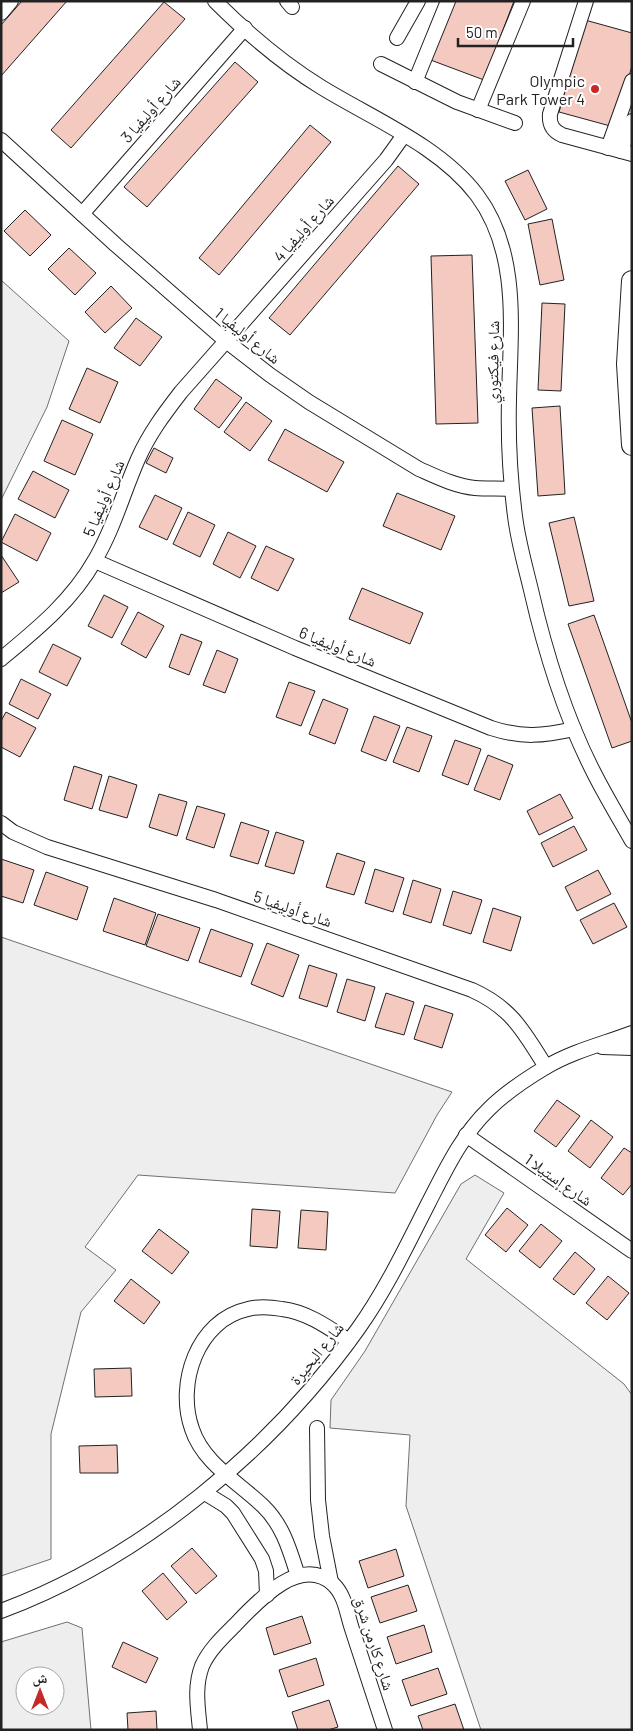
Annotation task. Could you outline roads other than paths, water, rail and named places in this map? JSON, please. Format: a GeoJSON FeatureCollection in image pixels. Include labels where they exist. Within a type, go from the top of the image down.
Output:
{"type":"FeatureCollection","features":[{"type":"Feature","properties":{"kind":"main road"},"geometry":{"type":"LineString","coordinates":[[632,281],[627,364],[632,445]]}},
{"type":"Feature","properties":{"kind":"street"},"geometry":{"type":"LineString","coordinates":[[1,13],[11,1]]}},
{"type":"Feature","properties":{"kind":"street","name":"شارع فيكتوري"},"geometry":{"type":"LineString","coordinates":[[215,1],[280,58],[319,86],[404,135],[450,165],[469,185],[487,210],[500,241],[508,275],[511,302],[509,405],[512,489],[520,545],[542,637],[574,729],[592,770],[632,841]]}},
{"type":"Feature","properties":{"kind":"street"},"geometry":{"type":"LineString","coordinates":[[397,38],[418,1]]}},
{"type":"Feature","properties":{"kind":"street"},"geometry":{"type":"LineString","coordinates":[[415,82],[448,1]]}},
{"type":"Feature","properties":{"kind":"street"},"geometry":{"type":"LineString","coordinates":[[478,110],[523,1]]}},
{"type":"Feature","properties":{"kind":"street"},"geometry":{"type":"LineString","coordinates":[[586,1],[549,121],[556,132],[562,135],[620,151]]}},
{"type":"Feature","properties":{"kind":"street","name":"شارع أوليفيا 3"},"geometry":{"type":"LineString","coordinates":[[82,214],[245,28]]}},
{"type":"Feature","properties":{"kind":"street"},"geometry":{"type":"LineString","coordinates":[[381,64],[415,82],[478,110],[515,123]]}},
{"type":"Feature","properties":{"kind":"street"},"geometry":{"type":"LineString","coordinates":[[620,151],[632,81]]}},
{"type":"Feature","properties":{"kind":"street"},"geometry":{"type":"LineString","coordinates":[[620,151],[632,121]]}},
{"type":"Feature","properties":{"kind":"street","name":"شارع أوليفيا 4"},"geometry":{"type":"LineString","coordinates":[[226,342],[386,160],[404,135]]}},
{"type":"Feature","properties":{"kind":"street","name":"شارع أوليفيا 1"},"geometry":{"type":"LineString","coordinates":[[1,140],[226,342],[309,402],[419,469],[446,481],[476,488],[512,489]]}},
{"type":"Feature","properties":{"kind":"street","name":"شارع أوليفيا 5"},"geometry":{"type":"LineString","coordinates":[[1,659],[48,619],[65,601],[95,561],[122,504],[138,458],[154,429],[181,392],[226,342]]}},
{"type":"Feature","properties":{"kind":"street","name":"شارع أوليفيا 6"},"geometry":{"type":"LineString","coordinates":[[95,561],[296,648],[491,728],[535,736],[550,735],[574,729]]}},
{"type":"Feature","properties":{"kind":"street","name":"شارع أوليفيا 5"},"geometry":{"type":"LineString","coordinates":[[1,823],[13,832],[47,847],[216,900],[472,990],[485,996],[508,1012],[518,1023],[546,1067]]}},
{"type":"Feature","properties":{"kind":"street","name":"شارع البحيرة"},"geometry":{"type":"LineString","coordinates":[[1,1612],[64,1584],[112,1557],[159,1527],[205,1493],[255,1448],[321,1377],[367,1316],[398,1262],[454,1155],[466,1135],[489,1109],[546,1067],[584,1049],[632,1033]]}},
{"type":"Feature","properties":{"kind":"street","name":"شارع البحيرة"},"geometry":{"type":"LineString","coordinates":[[584,1049],[632,1048]]}},
{"type":"Feature","properties":{"kind":"street","name":"شارع إستيلا 1"},"geometry":{"type":"LineString","coordinates":[[466,1135],[632,1251]]}},
{"type":"Feature","properties":{"kind":"street"},"geometry":{"type":"LineString","coordinates":[[298,1576],[288,1544],[273,1517],[263,1506],[225,1474],[201,1447],[192,1430],[186,1411],[186,1391],[189,1372],[195,1355],[204,1340],[216,1326],[230,1316],[247,1309],[265,1307],[302,1313],[349,1341]]}},
{"type":"Feature","properties":{"kind":"street"},"geometry":{"type":"LineString","coordinates":[[317,1428],[318,1500],[322,1536],[331,1582]]}},
{"type":"Feature","properties":{"kind":"street"},"geometry":{"type":"LineString","coordinates":[[205,1493],[226,1506],[233,1513],[262,1559],[266,1571],[267,1595]]}},
{"type":"Feature","properties":{"kind":"street"},"geometry":{"type":"LineString","coordinates":[[200,1730],[198,1678],[204,1661],[211,1651],[275,1586],[298,1576],[312,1574],[321,1576],[331,1582]]}},
{"type":"Feature","properties":{"kind":"street","name":"شارع كارمن شرق"},"geometry":{"type":"LineString","coordinates":[[331,1582],[343,1598],[350,1626],[385,1730]]}},
{"type":"Feature","properties":{"kind":"place","name":"Olympic Park Tower 4"},"geometry":{"type":"Point","coordinates":[595,89]}}]}
